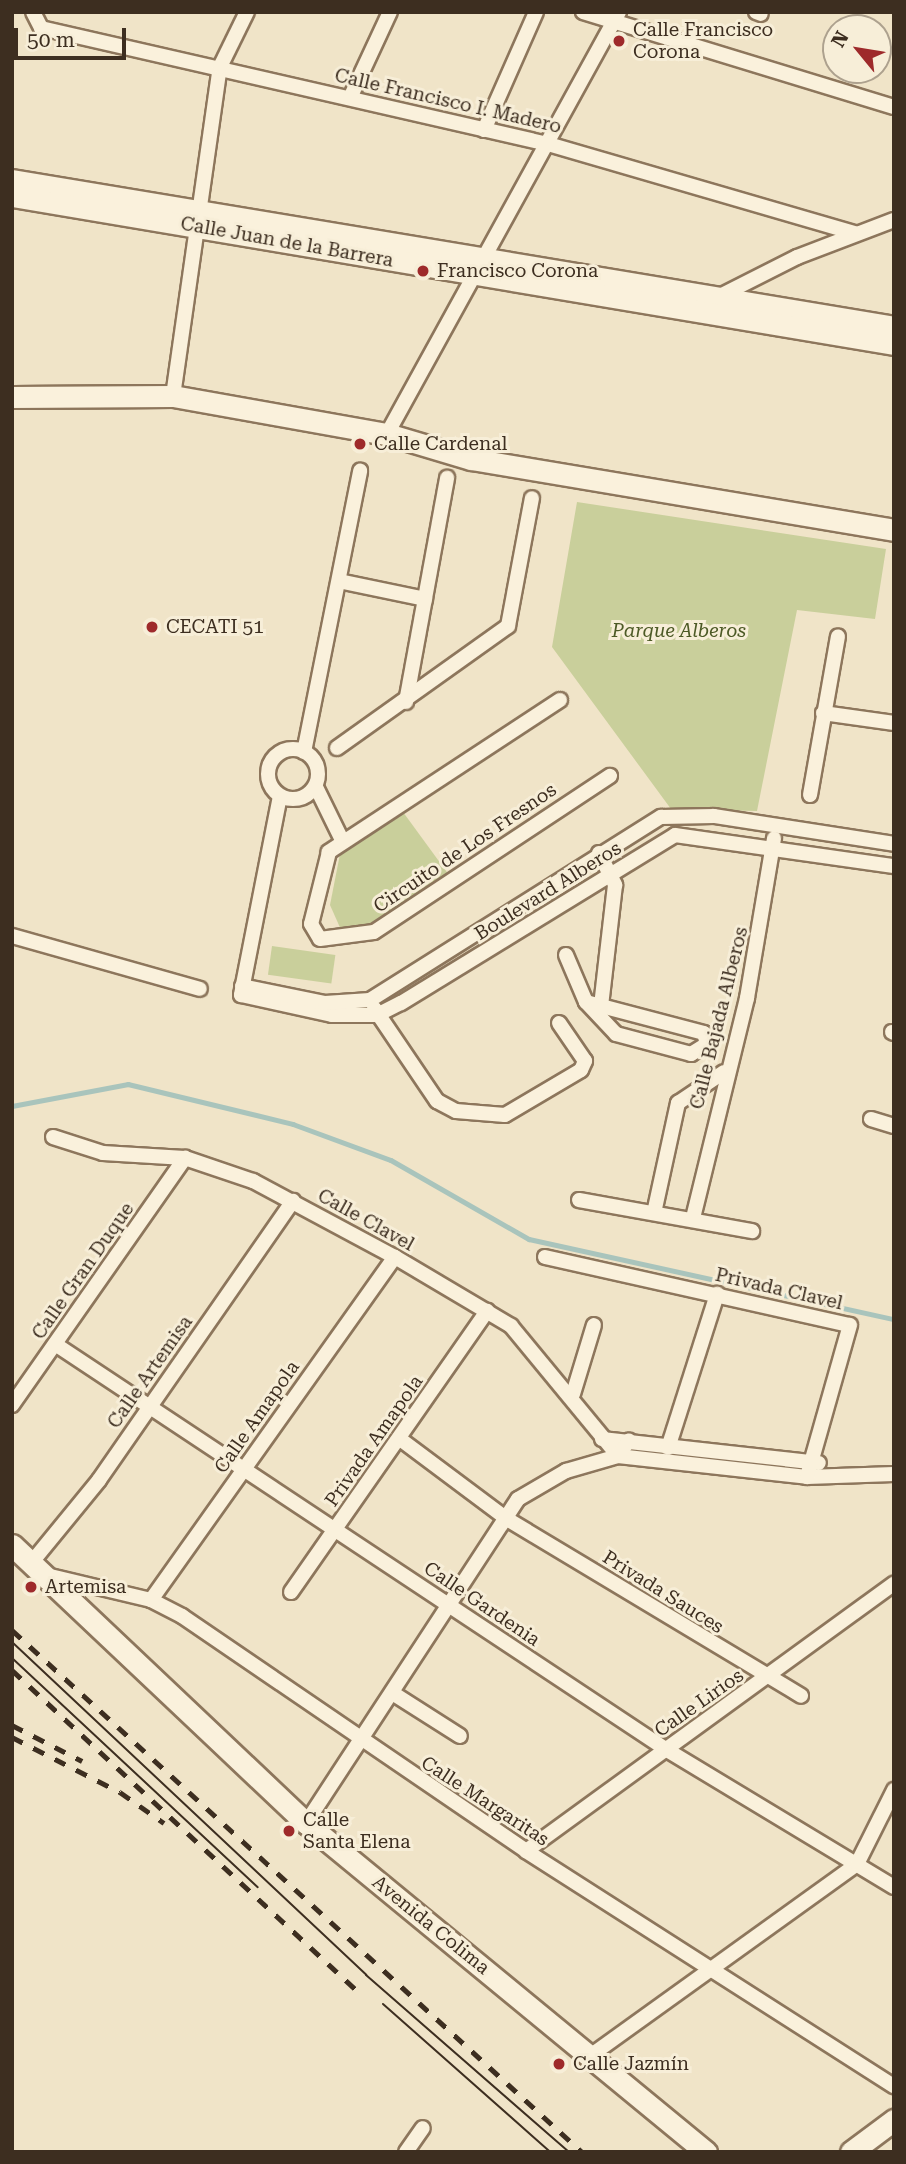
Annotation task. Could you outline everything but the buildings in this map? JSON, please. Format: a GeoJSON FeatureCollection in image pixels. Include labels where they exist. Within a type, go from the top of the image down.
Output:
{"type":"FeatureCollection","features":[{"type":"Feature","properties":{"kind":"street"},"geometry":{"type":"LineString","coordinates":[[173,396],[195,219],[220,67],[247,12]]}},
{"type":"Feature","properties":{"kind":"street"},"geometry":{"type":"LineString","coordinates":[[350,97],[390,12]]}},
{"type":"Feature","properties":{"kind":"street"},"geometry":{"type":"LineString","coordinates":[[484,130],[536,12]]}},
{"type":"Feature","properties":{"kind":"street"},"geometry":{"type":"LineString","coordinates":[[583,12],[617,17],[894,107]]}},
{"type":"Feature","properties":{"kind":"street","name":"Calle Francisco I. Madero"},"geometry":{"type":"LineString","coordinates":[[32,14],[41,28],[548,144],[855,233]]}},
{"type":"Feature","properties":{"kind":"street"},"geometry":{"type":"LineString","coordinates":[[387,434],[617,17]]}},
{"type":"Feature","properties":{"kind":"street","name":"Calle Juan de la Barrera"},"geometry":{"type":"LineString","coordinates":[[12,180],[195,219]]}},
{"type":"Feature","properties":{"kind":"street","name":"Calle Juan de la Barrera"},"geometry":{"type":"LineString","coordinates":[[12,197],[195,219],[712,304],[894,327]]}},
{"type":"Feature","properties":{"kind":"street"},"geometry":{"type":"LineString","coordinates":[[712,304],[855,233],[894,220]]}},
{"type":"Feature","properties":{"kind":"street","name":"Calle Juan de la Barrera"},"geometry":{"type":"LineString","coordinates":[[712,304],[894,344]]}},
{"type":"Feature","properties":{"kind":"street"},"geometry":{"type":"LineString","coordinates":[[12,397],[173,396],[387,434],[471,459],[894,530]]}},
{"type":"Feature","properties":{"kind":"street"},"geometry":{"type":"LineString","coordinates":[[304,752],[360,471]]}},
{"type":"Feature","properties":{"kind":"street"},"geometry":{"type":"LineString","coordinates":[[406,702],[447,478]]}},
{"type":"Feature","properties":{"kind":"street"},"geometry":{"type":"LineString","coordinates":[[337,748],[406,702],[508,626],[531,498]]}},
{"type":"Feature","properties":{"kind":"street"},"geometry":{"type":"LineString","coordinates":[[339,581],[425,599]]}},
{"type":"Feature","properties":{"kind":"street"},"geometry":{"type":"LineString","coordinates":[[810,794],[838,636]]}},
{"type":"Feature","properties":{"kind":"street","name":"Circuito de Los Fresnos"},"geometry":{"type":"LineString","coordinates":[[560,700],[329,852],[311,924],[320,939],[374,932],[610,776]]}},
{"type":"Feature","properties":{"kind":"street"},"geometry":{"type":"LineString","coordinates":[[823,713],[894,723]]}},
{"type":"Feature","properties":{"kind":"street"},"geometry":{"type":"LineString","coordinates":[[316,787],[303,798],[280,796],[270,783],[270,766],[288,750],[304,752],[316,763],[316,787],[343,842]]}},
{"type":"Feature","properties":{"kind":"street"},"geometry":{"type":"LineString","coordinates":[[280,796],[242,986],[246,1000],[332,1016],[377,1015]]}},
{"type":"Feature","properties":{"kind":"street","name":"Boulevard Alberos"},"geometry":{"type":"LineString","coordinates":[[242,986],[325,1003],[370,1000],[599,853],[660,817],[714,816],[894,844]]}},
{"type":"Feature","properties":{"kind":"street","name":"Calle Bajada Alberos"},"geometry":{"type":"LineString","coordinates":[[693,1218],[724,1072],[747,998],[776,826]]}},
{"type":"Feature","properties":{"kind":"street","name":"Boulevard Alberos"},"geometry":{"type":"LineString","coordinates":[[377,1015],[675,835],[773,846],[894,866]]}},
{"type":"Feature","properties":{"kind":"street"},"geometry":{"type":"LineString","coordinates":[[593,1004],[615,885],[611,872],[599,853]]}},
{"type":"Feature","properties":{"kind":"street"},"geometry":{"type":"LineString","coordinates":[[12,936],[200,989]]}},
{"type":"Feature","properties":{"kind":"street"},"geometry":{"type":"LineString","coordinates":[[566,955],[593,1004],[600,1023],[649,1046],[691,1054],[707,1044],[704,1033],[593,1004]]}},
{"type":"Feature","properties":{"kind":"street"},"geometry":{"type":"LineString","coordinates":[[370,1000],[377,1015],[437,1101],[456,1111],[505,1115],[581,1070],[585,1061],[559,1023]]}},
{"type":"Feature","properties":{"kind":"street"},"geometry":{"type":"LineString","coordinates":[[654,1213],[678,1103],[724,1072]]}},
{"type":"Feature","properties":{"kind":"street"},"geometry":{"type":"LineString","coordinates":[[871,1119],[894,1126]]}},
{"type":"Feature","properties":{"kind":"street","name":"Calle Clavel"},"geometry":{"type":"LineString","coordinates":[[53,1137],[103,1153],[185,1158],[293,1201],[395,1257],[487,1311],[524,1338],[573,1394],[602,1439],[618,1456]]}},
{"type":"Feature","properties":{"kind":"street","name":"Calle Gran Duque"},"geometry":{"type":"LineString","coordinates":[[12,1405],[185,1158]]}},
{"type":"Feature","properties":{"kind":"street"},"geometry":{"type":"LineString","coordinates":[[579,1200],[693,1218],[752,1231]]}},
{"type":"Feature","properties":{"kind":"street","name":"Calle Artemisa"},"geometry":{"type":"LineString","coordinates":[[39,1568],[293,1201]]}},
{"type":"Feature","properties":{"kind":"street","name":"Calle Amapola"},"geometry":{"type":"LineString","coordinates":[[151,1600],[395,1257]]}},
{"type":"Feature","properties":{"kind":"street","name":"Privada Clavel"},"geometry":{"type":"LineString","coordinates":[[545,1257],[850,1325],[807,1477]]}},
{"type":"Feature","properties":{"kind":"street"},"geometry":{"type":"LineString","coordinates":[[668,1448],[717,1294]]}},
{"type":"Feature","properties":{"kind":"street","name":"Privada Amapola"},"geometry":{"type":"LineString","coordinates":[[291,1592],[487,1311]]}},
{"type":"Feature","properties":{"kind":"street"},"geometry":{"type":"LineString","coordinates":[[573,1394],[594,1325]]}},
{"type":"Feature","properties":{"kind":"street","name":"Calle Gardenia"},"geometry":{"type":"LineString","coordinates":[[55,1344],[245,1467],[667,1750],[894,1887]]}},
{"type":"Feature","properties":{"kind":"street","name":"Privada Sauces"},"geometry":{"type":"LineString","coordinates":[[400,1438],[507,1519],[766,1679],[801,1696]]}},
{"type":"Feature","properties":{"kind":"street"},"geometry":{"type":"LineString","coordinates":[[602,1439],[629,1440],[668,1448],[812,1459],[837,1472]]}},
{"type":"Feature","properties":{"kind":"street"},"geometry":{"type":"LineString","coordinates":[[618,1456],[629,1440]]}},
{"type":"Feature","properties":{"kind":"street"},"geometry":{"type":"LineString","coordinates":[[306,1823],[528,1491],[618,1456],[807,1477],[837,1472],[894,1474]]}},
{"type":"Feature","properties":{"kind":"street","name":"Avenida Colima"},"geometry":{"type":"LineString","coordinates":[[12,1545],[306,1823],[706,2152]]}},
{"type":"Feature","properties":{"kind":"street","name":"Calle Margaritas"},"geometry":{"type":"LineString","coordinates":[[39,1568],[151,1600],[526,1851],[894,2086]]}},
{"type":"Feature","properties":{"kind":"street","name":"Calle Lirios"},"geometry":{"type":"LineString","coordinates":[[526,1851],[894,1584]]}},
{"type":"Feature","properties":{"kind":"street"},"geometry":{"type":"LineString","coordinates":[[394,1694],[460,1736]]}},
{"type":"Feature","properties":{"kind":"street"},"geometry":{"type":"LineString","coordinates":[[590,2056],[709,1967],[857,1864],[894,1790]]}},
{"type":"Feature","properties":{"kind":"street"},"geometry":{"type":"LineString","coordinates":[[850,2152],[892,2124]]}},
{"type":"Feature","properties":{"kind":"street"},"geometry":{"type":"LineString","coordinates":[[406,2152],[423,2128]]}},
{"type":"Feature","properties":{"kind":"green space","name":"Parque Alberos"},"geometry":{"type":"Polygon","coordinates":[[[577,502],[886,549],[875,619],[797,610],[757,811],[671,809],[552,647],[577,502]]]}},
{"type":"Feature","properties":{"kind":"green space"},"geometry":{"type":"Polygon","coordinates":[[[403,812],[449,875],[370,927],[342,932],[330,905],[340,854],[403,812]]]}},
{"type":"Feature","properties":{"kind":"green space"},"geometry":{"type":"Polygon","coordinates":[[[272,946],[335,955],[331,984],[268,975],[272,946]]]}},
{"type":"Feature","properties":{"kind":"waterway"},"geometry":{"type":"LineString","coordinates":[[12,1106],[128,1084],[293,1124],[391,1160],[529,1239],[894,1319]]}},
{"type":"Feature","properties":{"kind":"tram line"},"geometry":{"type":"LineString","coordinates":[[12,1642],[366,1975],[569,2152]]}},
{"type":"Feature","properties":{"kind":"tram line"},"geometry":{"type":"LineString","coordinates":[[12,1658],[258,1887]]}},
{"type":"Feature","properties":{"kind":"tram line"},"geometry":{"type":"LineString","coordinates":[[383,2004],[550,2152]]}},
{"type":"Feature","properties":{"kind":"railway"},"geometry":{"type":"LineString","coordinates":[[12,1630],[582,2152]]}},
{"type":"Feature","properties":{"kind":"railway"},"geometry":{"type":"LineString","coordinates":[[12,1670],[358,1992]]}},
{"type":"Feature","properties":{"kind":"railway"},"geometry":{"type":"LineString","coordinates":[[12,1725],[82,1761]]}},
{"type":"Feature","properties":{"kind":"railway"},"geometry":{"type":"LineString","coordinates":[[12,1737],[120,1792],[164,1823]]}},
{"type":"Feature","properties":{"kind":"place","name":"Calle Francisco Corona"},"geometry":{"type":"Point","coordinates":[619,41]}},
{"type":"Feature","properties":{"kind":"place","name":"Francisco Corona"},"geometry":{"type":"Point","coordinates":[423,271]}},
{"type":"Feature","properties":{"kind":"place","name":"Calle Cardenal"},"geometry":{"type":"Point","coordinates":[360,444]}},
{"type":"Feature","properties":{"kind":"place","name":"CECATI 51"},"geometry":{"type":"Point","coordinates":[152,627]}},
{"type":"Feature","properties":{"kind":"place","name":"Artemisa"},"geometry":{"type":"Point","coordinates":[31,1587]}},
{"type":"Feature","properties":{"kind":"place","name":"Calle Santa Elena"},"geometry":{"type":"Point","coordinates":[289,1831]}},
{"type":"Feature","properties":{"kind":"place","name":"Calle Jazmín"},"geometry":{"type":"Point","coordinates":[559,2064]}}]}
